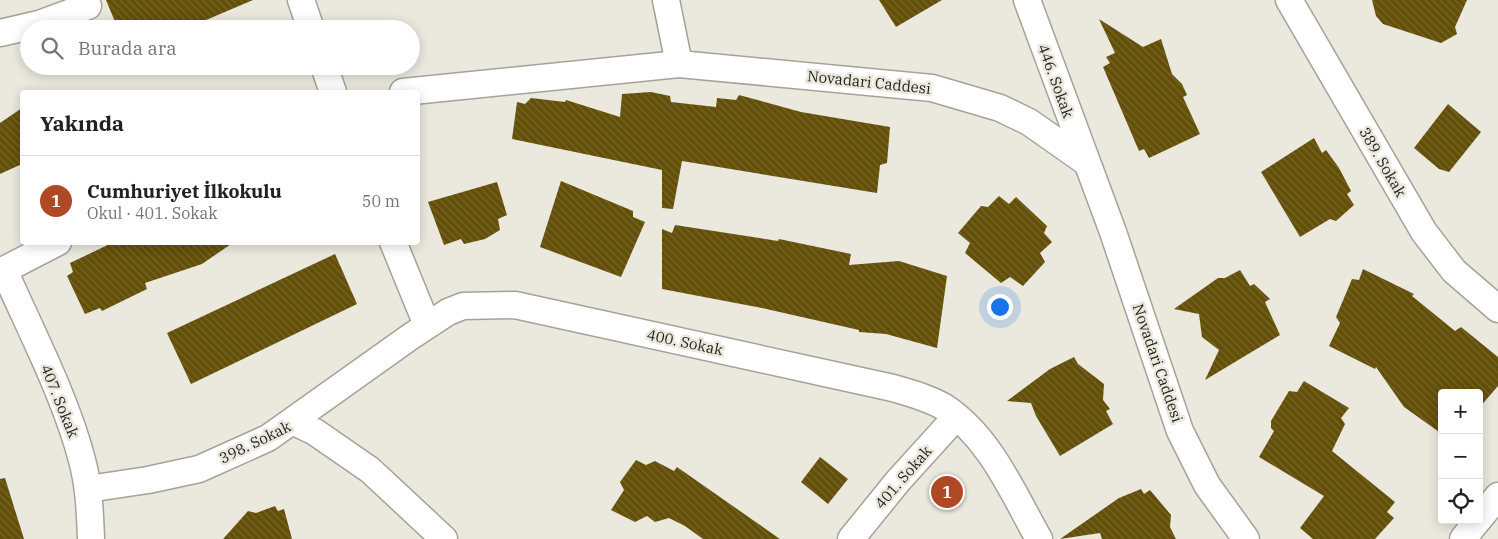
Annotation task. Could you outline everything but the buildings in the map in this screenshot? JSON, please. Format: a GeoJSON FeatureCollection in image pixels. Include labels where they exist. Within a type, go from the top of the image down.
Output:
{"type":"FeatureCollection","features":[{"type":"Feature","properties":{"kind":"street"},"geometry":{"type":"LineString","coordinates":[[301,0],[308,20]]}},
{"type":"Feature","properties":{"kind":"street"},"geometry":{"type":"LineString","coordinates":[[666,0],[679,64]]}},
{"type":"Feature","properties":{"kind":"street","name":"446. Sokak"},"geometry":{"type":"LineString","coordinates":[[1026,0],[1086,162]]}},
{"type":"Feature","properties":{"kind":"street","name":"389. Sokak"},"geometry":{"type":"LineString","coordinates":[[1289,0],[1438,253],[1454,271],[1498,309]]}},
{"type":"Feature","properties":{"kind":"street"},"geometry":{"type":"LineString","coordinates":[[50,20],[88,6]]}},
{"type":"Feature","properties":{"kind":"street"},"geometry":{"type":"LineString","coordinates":[[0,33],[20,28]]}},
{"type":"Feature","properties":{"kind":"street","name":"Novadari Caddesi"},"geometry":{"type":"LineString","coordinates":[[420,90],[679,64],[932,88],[1000,108],[1022,118],[1059,141],[1086,162],[1126,269],[1180,431],[1206,485],[1246,539]]}},
{"type":"Feature","properties":{"kind":"street"},"geometry":{"type":"LineString","coordinates":[[327,75],[332,90]]}},
{"type":"Feature","properties":{"kind":"street"},"geometry":{"type":"LineString","coordinates":[[2,271],[52,245]]}},
{"type":"Feature","properties":{"kind":"street"},"geometry":{"type":"LineString","coordinates":[[394,245],[427,325]]}},
{"type":"Feature","properties":{"kind":"street","name":"407. Sokak"},"geometry":{"type":"LineString","coordinates":[[2,271],[74,434],[82,459],[88,489],[91,539]]}},
{"type":"Feature","properties":{"kind":"street","name":"400. Sokak"},"geometry":{"type":"LineString","coordinates":[[294,422],[427,325],[463,306],[515,305],[893,388],[942,406],[971,429],[988,450],[1039,539]]}},
{"type":"Feature","properties":{"kind":"street","name":"401. Sokak"},"geometry":{"type":"LineString","coordinates":[[851,539],[898,481],[956,417]]}},
{"type":"Feature","properties":{"kind":"street","name":"398. Sokak"},"geometry":{"type":"LineString","coordinates":[[88,489],[148,480],[199,469],[268,438],[294,422],[315,432],[370,470],[444,539]]}},
{"type":"Feature","properties":{"kind":"street"},"geometry":{"type":"LineString","coordinates":[[1483,514],[1498,496]]}},
{"type":"Feature","properties":{"kind":"street"},"geometry":{"type":"LineString","coordinates":[[1462,539],[1475,524]]}},
{"type":"Feature","properties":{"kind":"place","name":"Cumhuriyet İlkokulu"},"geometry":{"type":"Point","coordinates":[947,492]}}]}
